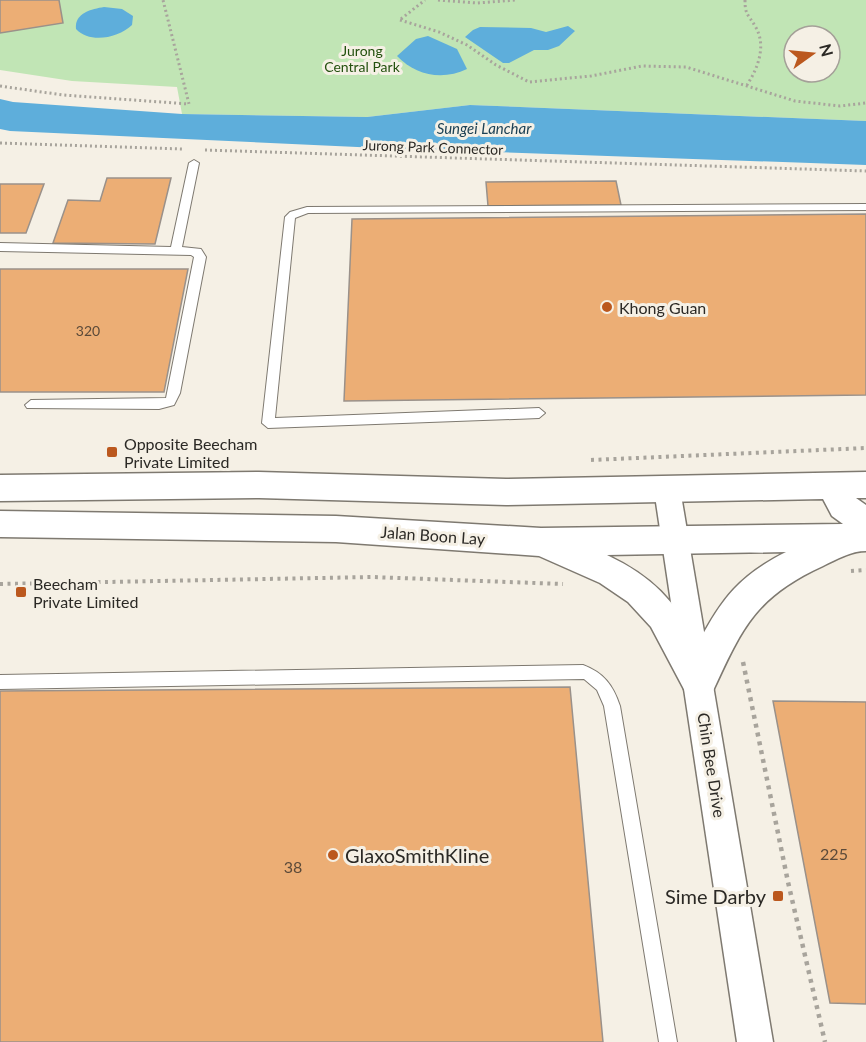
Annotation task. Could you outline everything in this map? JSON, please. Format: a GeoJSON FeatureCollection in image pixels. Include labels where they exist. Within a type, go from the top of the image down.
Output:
{"type":"FeatureCollection","features":[{"type":"Feature","properties":{"kind":"main road"},"geometry":{"type":"LineString","coordinates":[[0,488],[259,485],[506,492],[866,485]]}},
{"type":"Feature","properties":{"kind":"main road"},"geometry":{"type":"LineString","coordinates":[[699,681],[732,617],[757,587],[796,564],[861,532],[833,486]]}},
{"type":"Feature","properties":{"kind":"main road","name":"Jalan Boon Lay"},"geometry":{"type":"LineString","coordinates":[[0,524],[336,529],[541,542],[861,532]]}},
{"type":"Feature","properties":{"kind":"main road"},"geometry":{"type":"LineString","coordinates":[[541,542],[590,562],[627,582],[662,615],[699,681]]}},
{"type":"Feature","properties":{"kind":"street","name":"Chin Bee Drive"},"geometry":{"type":"LineString","coordinates":[[667,489],[755,1042]]}},
{"type":"Feature","properties":{"kind":"lane"},"geometry":{"type":"LineString","coordinates":[[176,250],[194,163]]}},
{"type":"Feature","properties":{"kind":"lane"},"geometry":{"type":"LineString","coordinates":[[539,413],[268,423],[291,218],[294,214],[307,210],[866,207]]}},
{"type":"Feature","properties":{"kind":"lane"},"geometry":{"type":"LineString","coordinates":[[0,247],[176,250],[197,252],[200,257],[172,399],[163,404],[31,405]]}},
{"type":"Feature","properties":{"kind":"lane"},"geometry":{"type":"LineString","coordinates":[[0,682],[583,672],[593,676],[603,684],[612,706],[668,1042]]}},
{"type":"Feature","properties":{"kind":"path"},"geometry":{"type":"LineString","coordinates":[[0,86],[63,95],[189,104],[163,0]]}},
{"type":"Feature","properties":{"kind":"path"},"geometry":{"type":"LineString","coordinates":[[425,0],[400,20],[439,32],[467,45],[496,65],[529,82],[591,76],[642,66],[686,67],[795,100],[840,106],[866,103]]}},
{"type":"Feature","properties":{"kind":"path"},"geometry":{"type":"LineString","coordinates":[[438,0],[463,3],[516,0]]}},
{"type":"Feature","properties":{"kind":"path"},"geometry":{"type":"LineString","coordinates":[[745,0],[745,14],[758,30],[760,48],[758,67],[747,85]]}},
{"type":"Feature","properties":{"kind":"path"},"geometry":{"type":"LineString","coordinates":[[0,143],[191,150]]}},
{"type":"Feature","properties":{"kind":"path","name":"Jurong Park Connector"},"geometry":{"type":"LineString","coordinates":[[203,150],[866,171]]}},
{"type":"Feature","properties":{"kind":"path"},"geometry":{"type":"LineString","coordinates":[[694,458],[866,448]]}},
{"type":"Feature","properties":{"kind":"path"},"geometry":{"type":"LineString","coordinates":[[743,655],[788,882],[825,1042]]}},
{"type":"Feature","properties":{"kind":"green space","name":"Jurong Central Park"},"geometry":{"type":"Polygon","coordinates":[[[0,0],[866,0],[866,121],[470,105],[367,117],[182,114],[177,87],[72,81],[0,70],[0,0]]]}},
{"type":"Feature","properties":{"kind":"water"},"geometry":{"type":"Polygon","coordinates":[[[104,7],[122,9],[133,16],[132,25],[126,30],[104,38],[89,37],[76,29],[81,16],[104,7]]]}},
{"type":"Feature","properties":{"kind":"water"},"geometry":{"type":"Polygon","coordinates":[[[568,26],[575,31],[559,46],[548,50],[534,50],[509,63],[503,63],[465,37],[480,27],[531,28],[546,32],[568,26]]]}},
{"type":"Feature","properties":{"kind":"water"},"geometry":{"type":"Polygon","coordinates":[[[428,36],[457,49],[467,69],[448,75],[429,74],[412,68],[397,56],[416,39],[428,36]]]}},
{"type":"Feature","properties":{"kind":"water","name":"Sungei Lanchar"},"geometry":{"type":"Polygon","coordinates":[[[0,99],[13,102],[182,114],[367,117],[470,105],[866,121],[866,165],[379,148],[10,131],[0,129],[0,99]]]}},
{"type":"Feature","properties":{"kind":"building"},"geometry":{"type":"Polygon","coordinates":[[[0,0],[59,0],[63,23],[0,33],[0,0]]]}},
{"type":"Feature","properties":{"kind":"building"},"geometry":{"type":"Polygon","coordinates":[[[107,178],[171,178],[155,244],[53,243],[68,200],[100,201],[107,178]]]}},
{"type":"Feature","properties":{"kind":"building"},"geometry":{"type":"Polygon","coordinates":[[[616,181],[621,205],[488,206],[486,182],[616,181]]]}},
{"type":"Feature","properties":{"kind":"building"},"geometry":{"type":"Polygon","coordinates":[[[0,184],[44,184],[26,233],[0,233],[0,184]]]}},
{"type":"Feature","properties":{"kind":"building","name":"Khong Guan"},"geometry":{"type":"Polygon","coordinates":[[[866,214],[866,395],[344,401],[352,219],[866,214]]]}},
{"type":"Feature","properties":{"kind":"building"},"geometry":{"type":"Polygon","coordinates":[[[0,269],[188,269],[164,392],[0,392],[0,269]]]}},
{"type":"Feature","properties":{"kind":"building","name":"GlaxoSmithKline"},"geometry":{"type":"Polygon","coordinates":[[[570,687],[603,1042],[0,1042],[0,691],[570,687]]]}},
{"type":"Feature","properties":{"kind":"building"},"geometry":{"type":"Polygon","coordinates":[[[773,701],[866,702],[866,1004],[830,1003],[773,701]]]}},
{"type":"Feature","properties":{"kind":"place","name":"Khong Guan"},"geometry":{"type":"Point","coordinates":[607,307]}},
{"type":"Feature","properties":{"kind":"place","name":"Opposite Beecham Private Limited"},"geometry":{"type":"Point","coordinates":[112,452]}},
{"type":"Feature","properties":{"kind":"place","name":"Beecham Private Limited"},"geometry":{"type":"Point","coordinates":[21,592]}},
{"type":"Feature","properties":{"kind":"place","name":"GlaxoSmithKline"},"geometry":{"type":"Point","coordinates":[333,855]}},
{"type":"Feature","properties":{"kind":"place","name":"Sime Darby"},"geometry":{"type":"Point","coordinates":[778,896]}}]}
